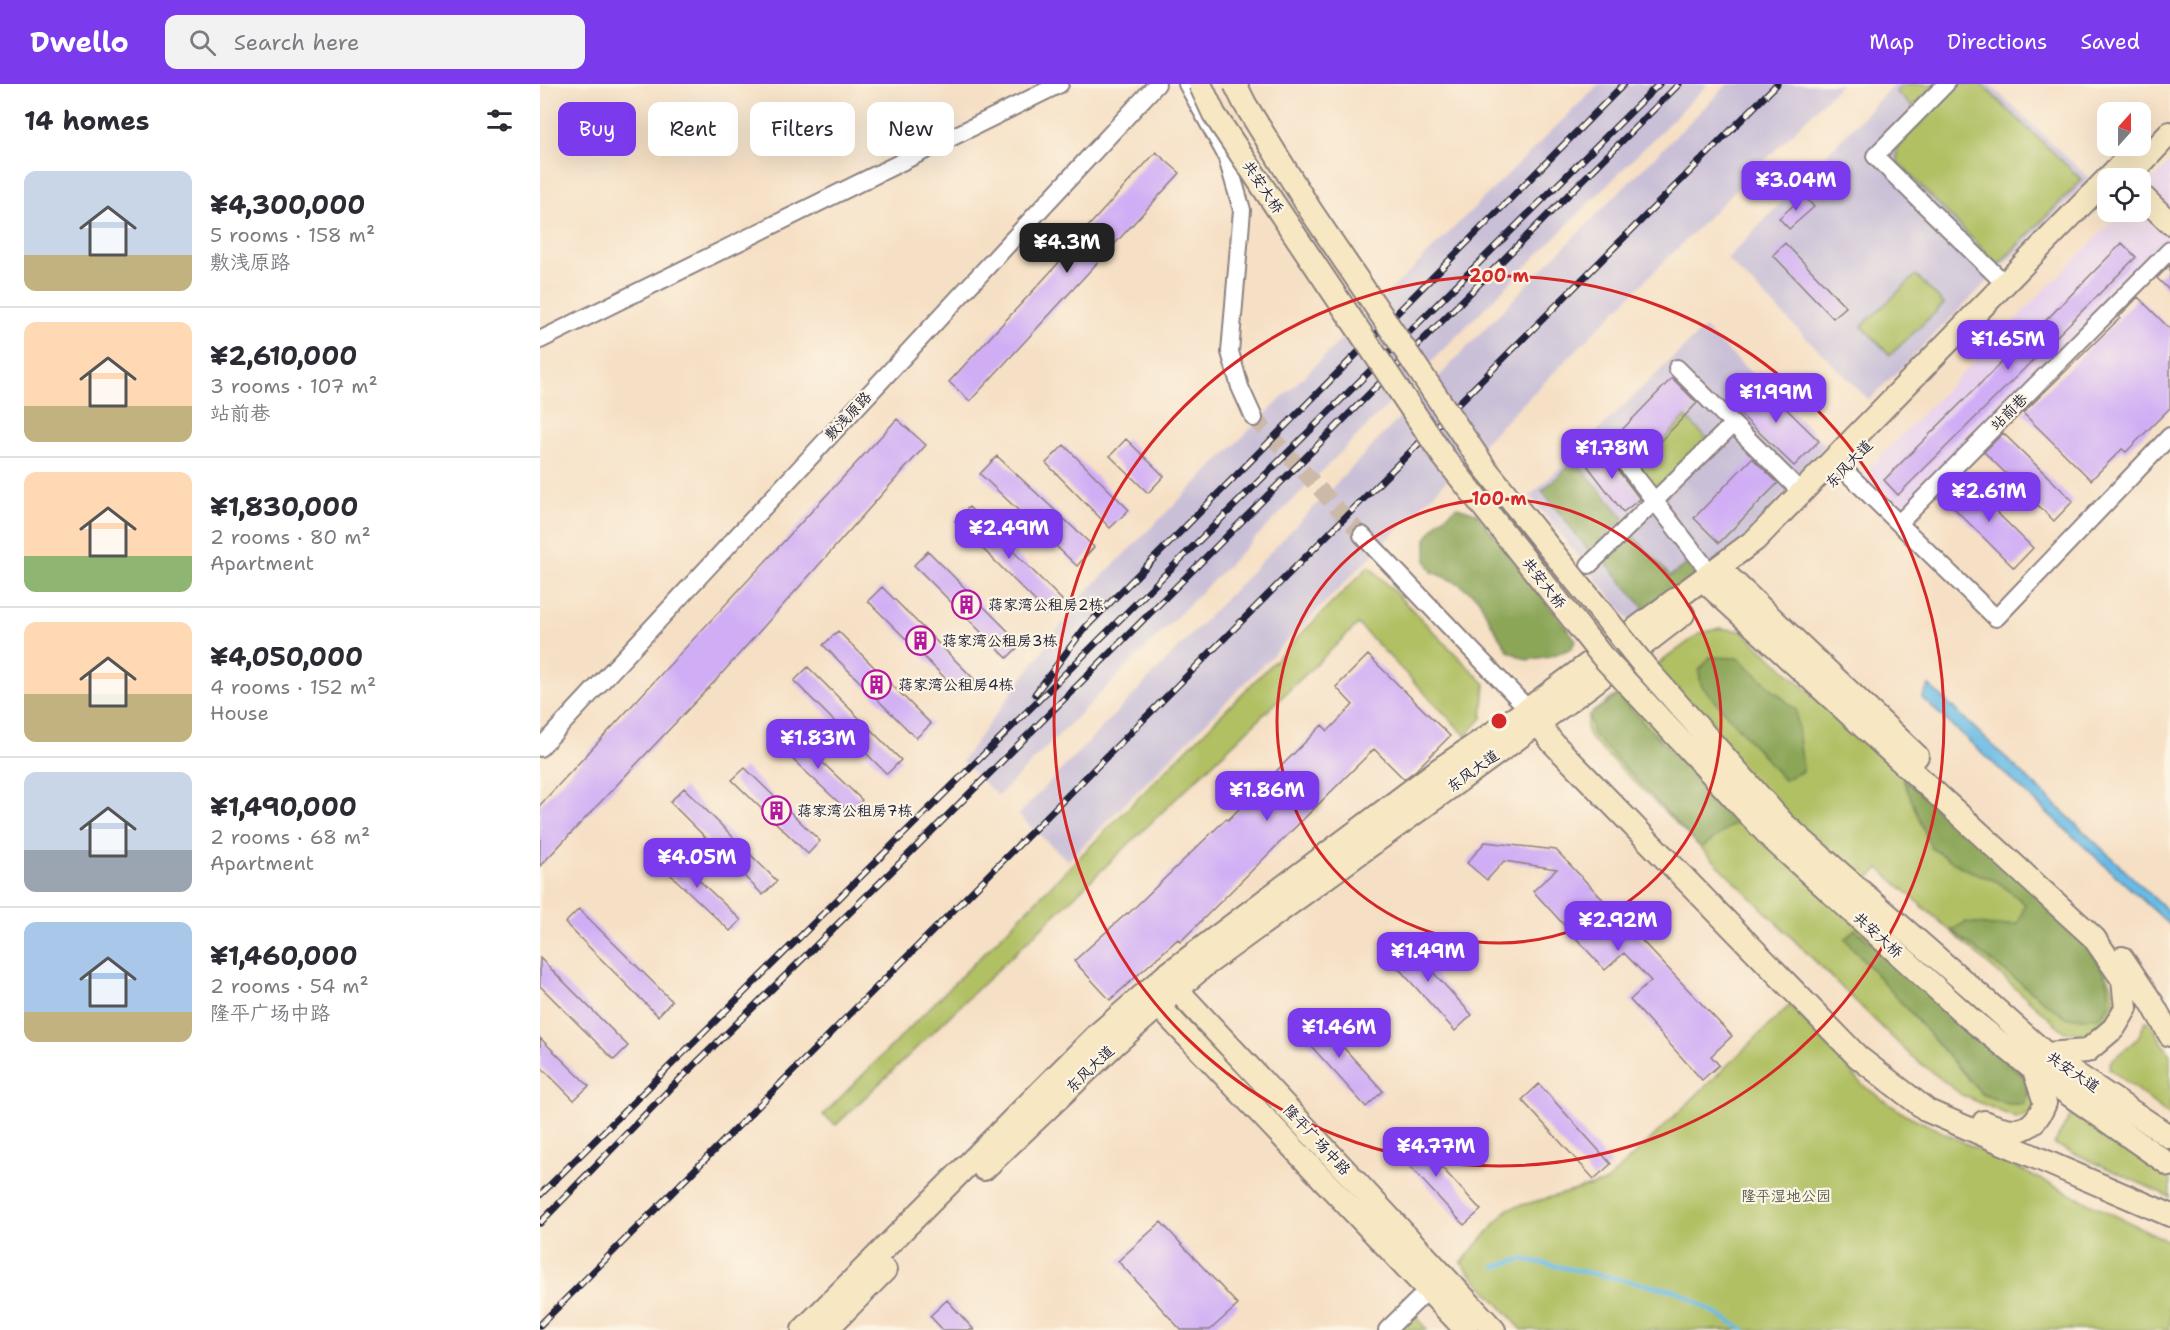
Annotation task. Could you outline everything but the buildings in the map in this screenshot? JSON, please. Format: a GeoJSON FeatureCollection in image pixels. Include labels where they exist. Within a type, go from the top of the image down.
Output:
{"type":"FeatureCollection","features":[{"type":"Feature","properties":{"kind":"main road","name":"共安大桥"},"geometry":{"type":"LineString","coordinates":[[1200,84],[1221,124],[1443,456],[1602,656],[1772,839],[1968,1017],[2040,1062]]}},
{"type":"Feature","properties":{"kind":"main road","name":"共安大桥"},"geometry":{"type":"LineString","coordinates":[[1235,84],[1245,105],[1311,212],[1485,468],[1646,668],[1784,824],[1983,998]]}},
{"type":"Feature","properties":{"kind":"main road"},"geometry":{"type":"LineString","coordinates":[[2151,134],[2170,114]]}},
{"type":"Feature","properties":{"kind":"main road"},"geometry":{"type":"LineString","coordinates":[[2131,168],[2170,133]]}},
{"type":"Feature","properties":{"kind":"main road"},"geometry":{"type":"LineString","coordinates":[[1715,578],[1802,493],[2005,284],[2097,199]]}},
{"type":"Feature","properties":{"kind":"main road"},"geometry":{"type":"LineString","coordinates":[[2151,205],[2170,223]]}},
{"type":"Feature","properties":{"kind":"main road","name":"东风大道"},"geometry":{"type":"LineString","coordinates":[[826,1330],[960,1193],[1114,1045],[1153,999],[1171,982],[1441,768],[1537,717],[1715,578],[1768,548],[2097,209]]}},
{"type":"Feature","properties":{"kind":"main road"},"geometry":{"type":"LineString","coordinates":[[1715,578],[2108,936],[2170,1035]]}},
{"type":"Feature","properties":{"kind":"main road"},"geometry":{"type":"LineString","coordinates":[[1715,578],[2094,938],[2123,980],[2126,1008],[2114,1028],[2087,1051],[2040,1062]]}},
{"type":"Feature","properties":{"kind":"main road"},"geometry":{"type":"LineString","coordinates":[[1537,717],[1564,734],[1868,1048],[1932,1100],[2005,1131],[2024,1130],[2039,1119],[2045,1103],[2040,1062]]}},
{"type":"Feature","properties":{"kind":"main road"},"geometry":{"type":"LineString","coordinates":[[1537,717],[1552,742],[1858,1057],[1928,1111],[2170,1215]]}},
{"type":"Feature","properties":{"kind":"main road","name":"隆平广场中路"},"geometry":{"type":"LineString","coordinates":[[1171,982],[1494,1330]]}},
{"type":"Feature","properties":{"kind":"main road","name":"共安大道"},"geometry":{"type":"LineString","coordinates":[[1983,998],[2040,1062],[2170,1137]]}},
{"type":"Feature","properties":{"kind":"main road","name":"东风大道"},"geometry":{"type":"LineString","coordinates":[[803,1330],[1089,1043],[1153,999]]}},
{"type":"Feature","properties":{"kind":"main road","name":"隆平广场中路"},"geometry":{"type":"LineString","coordinates":[[1153,999],[1466,1330]]}},
{"type":"Feature","properties":{"kind":"main road"},"geometry":{"type":"LineString","coordinates":[[2040,1062],[2170,1165]]}},
{"type":"Feature","properties":{"kind":"street"},"geometry":{"type":"LineString","coordinates":[[540,340],[1060,84]]}},
{"type":"Feature","properties":{"kind":"street","name":"敷浅原路"},"geometry":{"type":"LineString","coordinates":[[540,748],[1157,84]]}},
{"type":"Feature","properties":{"kind":"street"},"geometry":{"type":"LineString","coordinates":[[1187,84],[1226,155],[1242,210],[1230,352],[1240,387],[1254,418]]}},
{"type":"Feature","properties":{"kind":"street"},"geometry":{"type":"LineString","coordinates":[[1946,84],[1875,156],[2005,284]]}},
{"type":"Feature","properties":{"kind":"street","name":"站前巷"},"geometry":{"type":"LineString","coordinates":[[1899,523],[2170,250]]}},
{"type":"Feature","properties":{"kind":"street"},"geometry":{"type":"LineString","coordinates":[[1677,368],[1802,493]]}},
{"type":"Feature","properties":{"kind":"street"},"geometry":{"type":"LineString","coordinates":[[1589,565],[1733,423]]}},
{"type":"Feature","properties":{"kind":"street"},"geometry":{"type":"LineString","coordinates":[[1844,470],[1996,618],[2170,436]]}},
{"type":"Feature","properties":{"kind":"street"},"geometry":{"type":"LineString","coordinates":[[1609,442],[1715,578]]}},
{"type":"Feature","properties":{"kind":"street"},"geometry":{"type":"LineString","coordinates":[[1362,534],[1537,717]]}},
{"type":"Feature","properties":{"kind":"street"},"geometry":{"type":"LineString","coordinates":[[1387,1330],[1428,1290]]}},
{"type":"Feature","properties":{"kind":"shaded area"},"geometry":{"type":"Polygon","coordinates":[[[1599,84],[1708,84],[998,796],[962,761],[1083,595],[1599,84]]]}},
{"type":"Feature","properties":{"kind":"shaded area"},"geometry":{"type":"Polygon","coordinates":[[[1728,84],[1841,84],[1068,861],[1018,815],[1548,263],[1728,84]]]}},
{"type":"Feature","properties":{"kind":"shaded area"},"geometry":{"type":"Polygon","coordinates":[[[1894,84],[1989,84],[2090,179],[1869,400],[1727,259],[1894,84]]]}},
{"type":"Feature","properties":{"kind":"shaded area"},"geometry":{"type":"Polygon","coordinates":[[[2170,162],[2170,241],[1903,512],[1863,474],[2112,222],[2151,222],[2151,182],[2170,162]]]}},
{"type":"Feature","properties":{"kind":"shaded area"},"geometry":{"type":"Polygon","coordinates":[[[1704,328],[1826,445],[1744,540],[1632,624],[1530,496],[1704,328]]]}},
{"type":"Feature","properties":{"kind":"green space"},"geometry":{"type":"Polygon","coordinates":[[[1903,84],[1935,84],[1913,107],[1896,92],[1903,84]]]}},
{"type":"Feature","properties":{"kind":"green space"},"geometry":{"type":"Polygon","coordinates":[[[1956,84],[1981,84],[2082,180],[1998,265],[1898,163],[1896,149],[1956,84]]]}},
{"type":"Feature","properties":{"kind":"green space"},"geometry":{"type":"Polygon","coordinates":[[[1916,275],[1944,304],[1890,355],[1862,326],[1916,275]]]}},
{"type":"Feature","properties":{"kind":"green space"},"geometry":{"type":"Polygon","coordinates":[[[1686,417],[1708,440],[1658,491],[1635,469],[1686,417]]]}},
{"type":"Feature","properties":{"kind":"green space"},"geometry":{"type":"Polygon","coordinates":[[[1575,461],[1624,518],[1589,551],[1542,491],[1575,461]]]}},
{"type":"Feature","properties":{"kind":"green space"},"geometry":{"type":"Polygon","coordinates":[[[1457,507],[1476,513],[1576,640],[1571,649],[1527,660],[1508,651],[1478,598],[1458,583],[1432,572],[1426,561],[1426,539],[1439,521],[1457,507]]]}},
{"type":"Feature","properties":{"kind":"green space"},"geometry":{"type":"Polygon","coordinates":[[[1632,535],[1670,576],[1694,559],[1703,570],[1648,613],[1606,563],[1632,535]]]}},
{"type":"Feature","properties":{"kind":"green space"},"geometry":{"type":"Polygon","coordinates":[[[1369,566],[1485,684],[1482,718],[1466,736],[1358,624],[836,1125],[823,1115],[1369,566]]]}},
{"type":"Feature","properties":{"kind":"green space"},"geometry":{"type":"Polygon","coordinates":[[[1719,628],[1742,631],[2095,950],[2112,985],[2114,1004],[2110,1014],[2089,1034],[2065,1032],[1879,868],[1839,910],[2022,1068],[2035,1103],[2031,1113],[2018,1119],[1962,1095],[1911,1056],[1590,738],[1586,728],[1589,715],[1699,634],[1719,628]]]}},
{"type":"Feature","properties":{"kind":"green space"},"geometry":{"type":"Polygon","coordinates":[[[1710,657],[1738,658],[1796,710],[1803,771],[1784,780],[1701,685],[1699,671],[1710,657]]]}},
{"type":"Feature","properties":{"kind":"green space"},"geometry":{"type":"Polygon","coordinates":[[[1618,696],[1738,821],[1701,848],[1593,734],[1589,715],[1618,696]]]}},
{"type":"Feature","properties":{"kind":"green space"},"geometry":{"type":"Polygon","coordinates":[[[1903,779],[2054,907],[2098,961],[2108,983],[2110,1004],[2099,1018],[2066,1018],[1951,930],[1966,922],[1993,926],[2018,924],[2025,904],[1998,882],[1963,868],[1931,848],[1903,779]]]}},
{"type":"Feature","properties":{"kind":"green space"},"geometry":{"type":"Polygon","coordinates":[[[1855,929],[2023,1075],[2029,1090],[2024,1104],[2008,1104],[1982,1094],[1845,939],[1855,929]]]}},
{"type":"Feature","properties":{"kind":"green space","name":"隆平湿地公园"},"geometry":{"type":"Polygon","coordinates":[[[1790,1005],[1864,1086],[1901,1112],[2170,1242],[2170,1330],[1522,1330],[1461,1263],[1508,1209],[1606,1182],[1790,1005]]]}},
{"type":"Feature","properties":{"kind":"green space"},"geometry":{"type":"Polygon","coordinates":[[[2145,1021],[2152,1025],[2170,1055],[2170,1116],[2109,1068],[2111,1061],[2138,1038],[2145,1021]]]}},
{"type":"Feature","properties":{"kind":"green space"},"geometry":{"type":"Polygon","coordinates":[[[2072,1113],[2170,1178],[2170,1197],[2054,1144],[2072,1113]]]}},
{"type":"Feature","properties":{"kind":"green space"},"geometry":{"type":"Polygon","coordinates":[[[1412,1312],[1427,1330],[1394,1330],[1412,1312]]]}},
{"type":"Feature","properties":{"kind":"water"},"geometry":{"type":"Polygon","coordinates":[[[1929,685],[2170,913],[2170,925],[1922,698],[1929,685]]]}},
{"type":"Feature","properties":{"kind":"waterway"},"geometry":{"type":"LineString","coordinates":[[1495,1267],[1522,1259],[1677,1291],[1744,1330]]}},
{"type":"Feature","properties":{"kind":"tunnel"},"geometry":{"type":"LineString","coordinates":[[1254,418],[1362,535]]}},
{"type":"Feature","properties":{"kind":"railway"},"geometry":{"type":"LineString","coordinates":[[1035,694],[1084,629],[1624,84]]}},
{"type":"Feature","properties":{"kind":"railway"},"geometry":{"type":"LineString","coordinates":[[540,1195],[1659,84]]}},
{"type":"Feature","properties":{"kind":"railway"},"geometry":{"type":"LineString","coordinates":[[540,1223],[670,1089],[899,864],[1679,84]]}},
{"type":"Feature","properties":{"kind":"railway"},"geometry":{"type":"LineString","coordinates":[[540,1325],[1777,84]]}},
{"type":"Feature","properties":{"kind":"place","name":"蒋家湾公租房2栋"},"geometry":{"type":"Point","coordinates":[967,605]}},
{"type":"Feature","properties":{"kind":"place","name":"蒋家湾公租房3栋"},"geometry":{"type":"Point","coordinates":[921,641]}},
{"type":"Feature","properties":{"kind":"place","name":"蒋家湾公租房4栋"},"geometry":{"type":"Point","coordinates":[877,685]}},
{"type":"Feature","properties":{"kind":"place","name":"蒋家湾公租房7栋"},"geometry":{"type":"Point","coordinates":[776,811]}}]}
